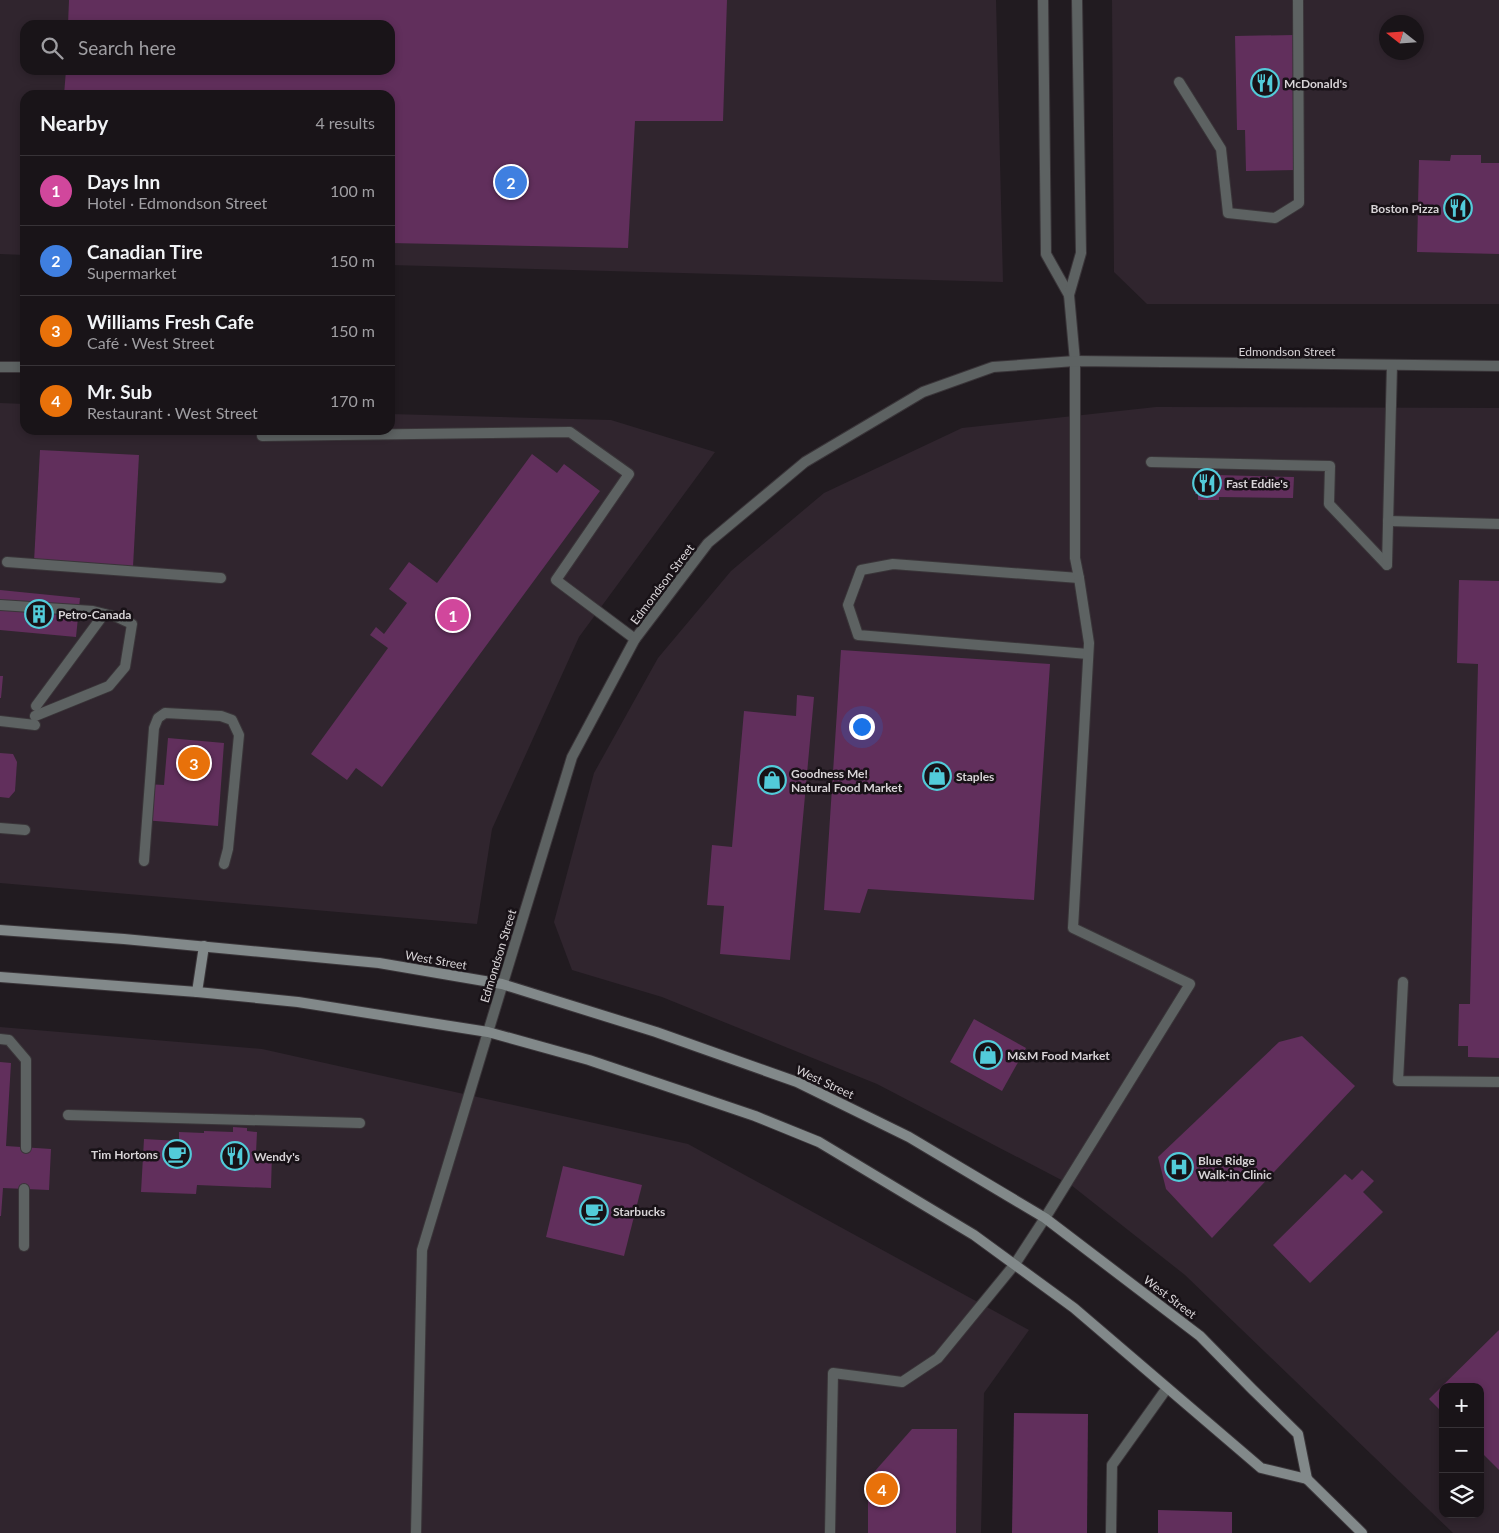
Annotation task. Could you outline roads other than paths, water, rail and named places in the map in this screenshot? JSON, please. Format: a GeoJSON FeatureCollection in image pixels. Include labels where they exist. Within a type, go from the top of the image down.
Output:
{"type":"FeatureCollection","features":[{"type":"Feature","properties":{"kind":"main road","name":"West Street"},"geometry":{"type":"LineString","coordinates":[[0,930],[204,946],[379,963],[502,984],[656,1032],[798,1082],[909,1137],[1045,1218],[1200,1336],[1298,1434],[1307,1479]]}},
{"type":"Feature","properties":{"kind":"main road"},"geometry":{"type":"LineString","coordinates":[[197,992],[204,946]]}},
{"type":"Feature","properties":{"kind":"main road"},"geometry":{"type":"LineString","coordinates":[[0,977],[197,992],[298,1002],[488,1032],[589,1060],[754,1116],[819,1142],[974,1235],[1015,1264],[1074,1308],[1261,1468],[1307,1479],[1362,1533]]}},
{"type":"Feature","properties":{"kind":"street"},"geometry":{"type":"LineString","coordinates":[[1043,0],[1046,254],[1069,295]]}},
{"type":"Feature","properties":{"kind":"street"},"geometry":{"type":"LineString","coordinates":[[830,1533],[833,1373],[902,1382],[938,1358],[1015,1264],[1190,984],[1073,928],[1089,643],[1075,558],[1075,362],[1069,295],[1081,253],[1077,0]]}},
{"type":"Feature","properties":{"kind":"street"},"geometry":{"type":"LineString","coordinates":[[1179,82],[1221,149],[1228,214],[1275,218],[1299,203],[1298,0]]}},
{"type":"Feature","properties":{"kind":"street","name":"Edmondson Street"},"geometry":{"type":"LineString","coordinates":[[416,1533],[422,1250],[572,758],[636,639],[708,543],[805,462],[923,392],[993,367],[1075,362],[1499,366]]}},
{"type":"Feature","properties":{"kind":"street"},"geometry":{"type":"LineString","coordinates":[[1151,462],[1330,466],[1329,504],[1386,566],[1392,365]]}},
{"type":"Feature","properties":{"kind":"street"},"geometry":{"type":"LineString","coordinates":[[0,367],[20,367]]}},
{"type":"Feature","properties":{"kind":"street"},"geometry":{"type":"LineString","coordinates":[[395,434],[570,432],[628,474],[556,580],[636,639]]}},
{"type":"Feature","properties":{"kind":"street"},"geometry":{"type":"LineString","coordinates":[[262,435],[339,435]]}},
{"type":"Feature","properties":{"kind":"street"},"geometry":{"type":"LineString","coordinates":[[1388,521],[1499,524]]}},
{"type":"Feature","properties":{"kind":"street"},"geometry":{"type":"LineString","coordinates":[[6,562],[221,578]]}},
{"type":"Feature","properties":{"kind":"street"},"geometry":{"type":"LineString","coordinates":[[1079,578],[893,564],[861,570],[848,606],[858,635],[1088,654]]}},
{"type":"Feature","properties":{"kind":"street"},"geometry":{"type":"LineString","coordinates":[[0,605],[93,611],[132,624],[125,667],[109,686],[35,721],[0,722]]}},
{"type":"Feature","properties":{"kind":"street"},"geometry":{"type":"LineString","coordinates":[[36,706],[104,614]]}},
{"type":"Feature","properties":{"kind":"street"},"geometry":{"type":"LineString","coordinates":[[144,861],[154,728],[158,718],[165,713],[221,716],[232,720],[239,735],[228,849],[224,864]]}},
{"type":"Feature","properties":{"kind":"street"},"geometry":{"type":"LineString","coordinates":[[0,828],[25,830]]}},
{"type":"Feature","properties":{"kind":"street"},"geometry":{"type":"LineString","coordinates":[[1403,982],[1398,1081],[1499,1082]]}},
{"type":"Feature","properties":{"kind":"street"},"geometry":{"type":"LineString","coordinates":[[0,1039],[9,1040],[26,1060],[26,1148]]}},
{"type":"Feature","properties":{"kind":"street"},"geometry":{"type":"LineString","coordinates":[[68,1115],[360,1123]]}},
{"type":"Feature","properties":{"kind":"street"},"geometry":{"type":"LineString","coordinates":[[24,1189],[24,1246]]}},
{"type":"Feature","properties":{"kind":"street"},"geometry":{"type":"LineString","coordinates":[[1110,1533],[1112,1464],[1167,1388]]}},
{"type":"Feature","properties":{"kind":"place","name":"McDonald's"},"geometry":{"type":"Point","coordinates":[1265,83]}},
{"type":"Feature","properties":{"kind":"place","name":"Canadian Tire"},"geometry":{"type":"Point","coordinates":[511,182]}},
{"type":"Feature","properties":{"kind":"place","name":"Boston Pizza"},"geometry":{"type":"Point","coordinates":[1458,208]}},
{"type":"Feature","properties":{"kind":"place","name":"Fast Eddie's"},"geometry":{"type":"Point","coordinates":[1207,483]}},
{"type":"Feature","properties":{"kind":"place","name":"Petro-Canada"},"geometry":{"type":"Point","coordinates":[39,614]}},
{"type":"Feature","properties":{"kind":"place","name":"Days Inn"},"geometry":{"type":"Point","coordinates":[453,615]}},
{"type":"Feature","properties":{"kind":"place","name":"Williams Fresh Cafe"},"geometry":{"type":"Point","coordinates":[194,763]}},
{"type":"Feature","properties":{"kind":"place","name":"Staples"},"geometry":{"type":"Point","coordinates":[937,776]}},
{"type":"Feature","properties":{"kind":"place","name":"Goodness Me! Natural Food Market"},"geometry":{"type":"Point","coordinates":[772,780]}},
{"type":"Feature","properties":{"kind":"place","name":"M&M Food Market"},"geometry":{"type":"Point","coordinates":[988,1055]}},
{"type":"Feature","properties":{"kind":"place","name":"Tim Hortons"},"geometry":{"type":"Point","coordinates":[177,1154]}},
{"type":"Feature","properties":{"kind":"place","name":"Wendy's"},"geometry":{"type":"Point","coordinates":[235,1156]}},
{"type":"Feature","properties":{"kind":"place","name":"Blue Ridge Walk-in Clinic"},"geometry":{"type":"Point","coordinates":[1179,1167]}},
{"type":"Feature","properties":{"kind":"place","name":"Starbucks"},"geometry":{"type":"Point","coordinates":[594,1211]}},
{"type":"Feature","properties":{"kind":"place","name":"Mr. Sub"},"geometry":{"type":"Point","coordinates":[882,1489]}}]}
